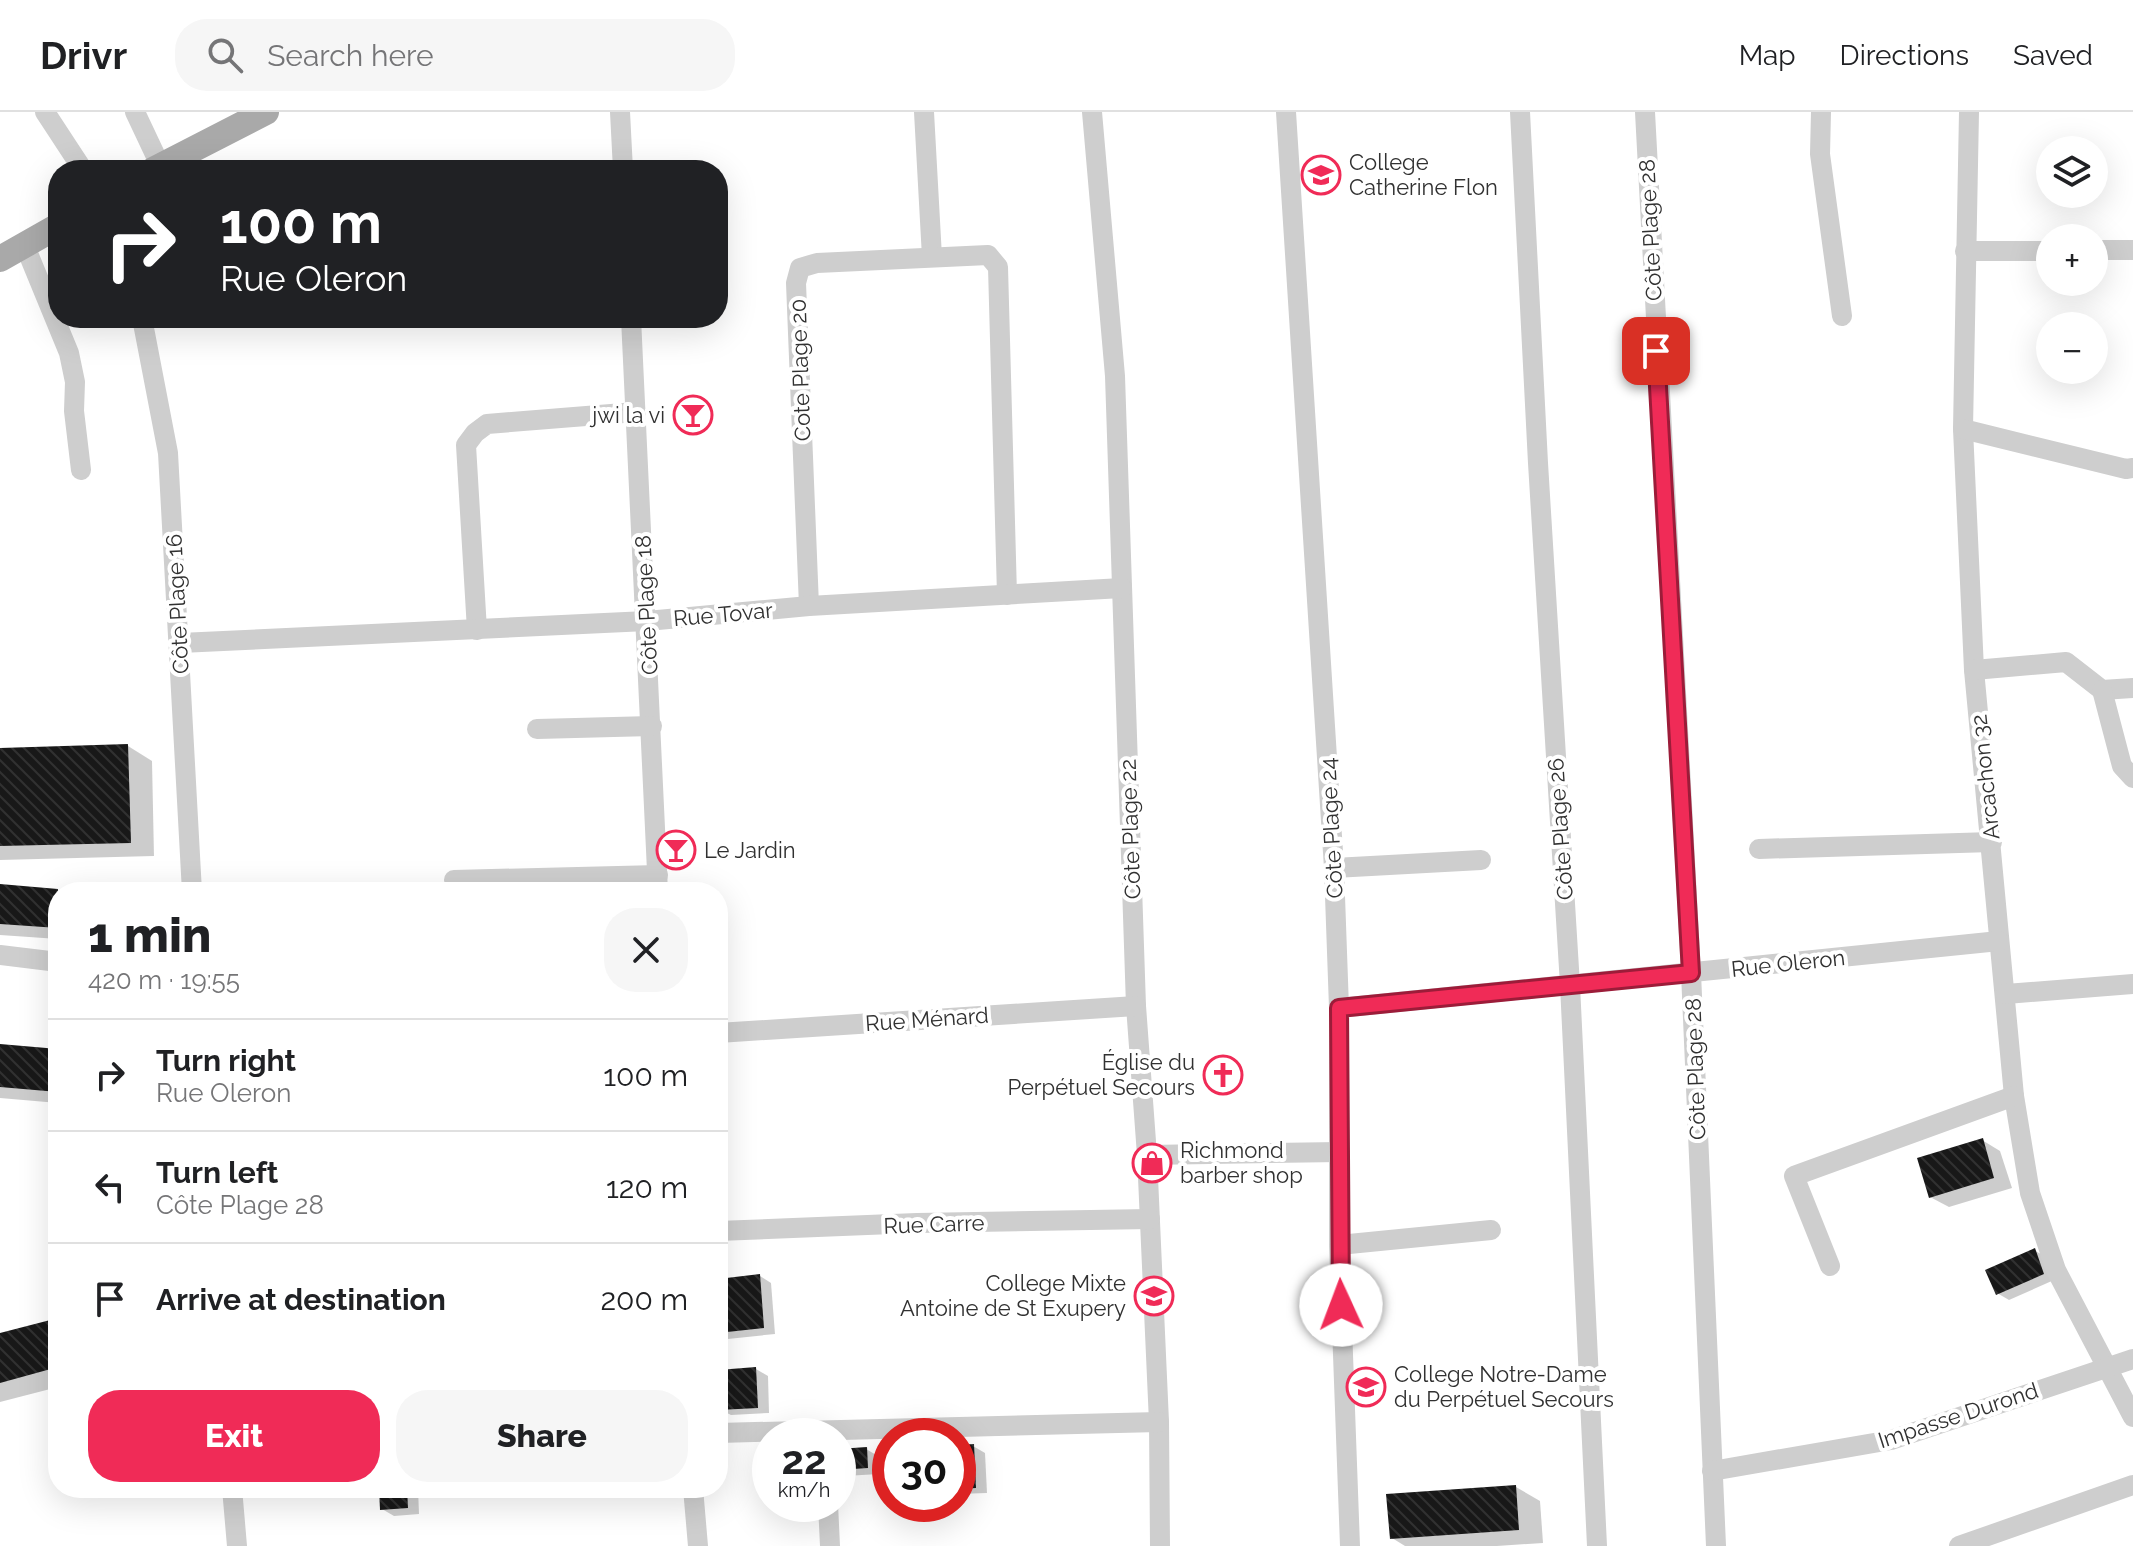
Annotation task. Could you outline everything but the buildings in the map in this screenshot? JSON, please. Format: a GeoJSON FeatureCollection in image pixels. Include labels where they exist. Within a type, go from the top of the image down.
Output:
{"type":"FeatureCollection","features":[{"type":"Feature","properties":{"kind":"main road"},"geometry":{"type":"LineString","coordinates":[[172,160],[266,112]]}},
{"type":"Feature","properties":{"kind":"main road"},"geometry":{"type":"LineString","coordinates":[[0,259],[48,232]]}},
{"type":"Feature","properties":{"kind":"street"},"geometry":{"type":"LineString","coordinates":[[45,112],[76,160]]}},
{"type":"Feature","properties":{"kind":"street"},"geometry":{"type":"LineString","coordinates":[[135,112],[153,160]]}},
{"type":"Feature","properties":{"kind":"street"},"geometry":{"type":"LineString","coordinates":[[620,112],[622,160]]}},
{"type":"Feature","properties":{"kind":"street"},"geometry":{"type":"LineString","coordinates":[[924,112],[932,257]]}},
{"type":"Feature","properties":{"kind":"street","name":"Côte Plage 22"},"geometry":{"type":"LineString","coordinates":[[1092,112],[1115,376],[1136,1006],[1147,1155],[1159,1422],[1160,1546]]}},
{"type":"Feature","properties":{"kind":"street","name":"Côte Plage 24"},"geometry":{"type":"LineString","coordinates":[[1286,112],[1334,868],[1339,1008],[1339,1245],[1350,1546]]}},
{"type":"Feature","properties":{"kind":"street","name":"Côte Plage 26"},"geometry":{"type":"LineString","coordinates":[[1520,112],[1570,985],[1597,1546]]}},
{"type":"Feature","properties":{"kind":"street","name":"Côte Plage 28"},"geometry":{"type":"LineString","coordinates":[[1645,112],[1691,973],[1716,1546]]}},
{"type":"Feature","properties":{"kind":"street"},"geometry":{"type":"LineString","coordinates":[[1821,112],[1820,154],[1842,316]]}},
{"type":"Feature","properties":{"kind":"street","name":"Arcachon 32"},"geometry":{"type":"LineString","coordinates":[[1969,112],[1963,429],[1974,670],[2014,1096],[2030,1193],[2056,1270],[2133,1417]]}},
{"type":"Feature","properties":{"kind":"street"},"geometry":{"type":"LineString","coordinates":[[25,246],[48,302]]}},
{"type":"Feature","properties":{"kind":"street"},"geometry":{"type":"LineString","coordinates":[[2108,250],[2133,250]]}},
{"type":"Feature","properties":{"kind":"street"},"geometry":{"type":"LineString","coordinates":[[1965,251],[2036,251]]}},
{"type":"Feature","properties":{"kind":"street","name":"Cote Plage 20"},"geometry":{"type":"LineString","coordinates":[[809,606],[800,268],[808,264],[932,257],[988,255],[998,267],[1007,595]]}},
{"type":"Feature","properties":{"kind":"street"},"geometry":{"type":"LineString","coordinates":[[59,328],[69,353],[75,382],[74,411],[81,470]]}},
{"type":"Feature","properties":{"kind":"street","name":"Côte Plage 16"},"geometry":{"type":"LineString","coordinates":[[144,328],[168,453],[192,882]]}},
{"type":"Feature","properties":{"kind":"street","name":"Côte Plage 18"},"geometry":{"type":"LineString","coordinates":[[632,328],[658,882]]}},
{"type":"Feature","properties":{"kind":"street"},"geometry":{"type":"LineString","coordinates":[[477,630],[466,445],[487,424],[636,412]]}},
{"type":"Feature","properties":{"kind":"street"},"geometry":{"type":"LineString","coordinates":[[1963,429],[2126,469],[2133,468]]}},
{"type":"Feature","properties":{"kind":"street","name":"Rue Tovar"},"geometry":{"type":"LineString","coordinates":[[180,643],[647,621],[809,606],[1122,588]]}},
{"type":"Feature","properties":{"kind":"street"},"geometry":{"type":"LineString","coordinates":[[1974,670],[2066,662],[2102,690],[2122,766],[2133,778]]}},
{"type":"Feature","properties":{"kind":"street"},"geometry":{"type":"LineString","coordinates":[[2102,690],[2133,688]]}},
{"type":"Feature","properties":{"kind":"street"},"geometry":{"type":"LineString","coordinates":[[537,729],[652,726]]}},
{"type":"Feature","properties":{"kind":"street"},"geometry":{"type":"LineString","coordinates":[[1759,849],[1992,842]]}},
{"type":"Feature","properties":{"kind":"street"},"geometry":{"type":"LineString","coordinates":[[1334,868],[1481,860]]}},
{"type":"Feature","properties":{"kind":"street"},"geometry":{"type":"LineString","coordinates":[[454,880],[556,882]]}},
{"type":"Feature","properties":{"kind":"street","name":"Rue Oleron"},"geometry":{"type":"LineString","coordinates":[[1339,1008],[1999,941]]}},
{"type":"Feature","properties":{"kind":"street"},"geometry":{"type":"LineString","coordinates":[[0,955],[48,961]]}},
{"type":"Feature","properties":{"kind":"street"},"geometry":{"type":"LineString","coordinates":[[2006,994],[2133,984]]}},
{"type":"Feature","properties":{"kind":"street","name":"Rue Ménard"},"geometry":{"type":"LineString","coordinates":[[728,1032],[1136,1006]]}},
{"type":"Feature","properties":{"kind":"street"},"geometry":{"type":"LineString","coordinates":[[1830,1266],[1794,1176],[2014,1096]]}},
{"type":"Feature","properties":{"kind":"street"},"geometry":{"type":"LineString","coordinates":[[1147,1155],[1340,1152]]}},
{"type":"Feature","properties":{"kind":"street","name":"Rue Carre"},"geometry":{"type":"LineString","coordinates":[[728,1231],[917,1223],[1150,1219]]}},
{"type":"Feature","properties":{"kind":"street"},"geometry":{"type":"LineString","coordinates":[[1339,1245],[1491,1230]]}},
{"type":"Feature","properties":{"kind":"street","name":"Impasse Durond"},"geometry":{"type":"LineString","coordinates":[[1712,1471],[1891,1440],[2133,1359]]}},
{"type":"Feature","properties":{"kind":"street"},"geometry":{"type":"LineString","coordinates":[[856,1432],[1159,1422]]}},
{"type":"Feature","properties":{"kind":"street"},"geometry":{"type":"LineString","coordinates":[[728,1433],[752,1433]]}},
{"type":"Feature","properties":{"kind":"street"},"geometry":{"type":"LineString","coordinates":[[1959,1546],[2133,1485]]}},
{"type":"Feature","properties":{"kind":"street"},"geometry":{"type":"LineString","coordinates":[[233,1498],[237,1546]]}},
{"type":"Feature","properties":{"kind":"street"},"geometry":{"type":"LineString","coordinates":[[694,1498],[698,1546]]}},
{"type":"Feature","properties":{"kind":"street"},"geometry":{"type":"LineString","coordinates":[[829,1522],[830,1546]]}},
{"type":"Feature","properties":{"kind":"place","name":"College Catherine Flon"},"geometry":{"type":"Point","coordinates":[1321,175]}},
{"type":"Feature","properties":{"kind":"place","name":"jwi la vi"},"geometry":{"type":"Point","coordinates":[693,415]}},
{"type":"Feature","properties":{"kind":"place","name":"Le Jardin"},"geometry":{"type":"Point","coordinates":[676,850]}},
{"type":"Feature","properties":{"kind":"place","name":"Église du Perpétuel Secours"},"geometry":{"type":"Point","coordinates":[1223,1075]}},
{"type":"Feature","properties":{"kind":"place","name":"Richmond barber shop"},"geometry":{"type":"Point","coordinates":[1152,1163]}},
{"type":"Feature","properties":{"kind":"place","name":"College Mixte Antoine de St Exupery"},"geometry":{"type":"Point","coordinates":[1154,1296]}},
{"type":"Feature","properties":{"kind":"place","name":"College Notre-Dame du Perpétuel Secours"},"geometry":{"type":"Point","coordinates":[1366,1387]}},
{"type":"Feature","properties":{"kind":"route"},"geometry":{"type":"LineString","coordinates":[[1341,1305],[1339,1008],[1691,973],[1656,351]]}}]}
